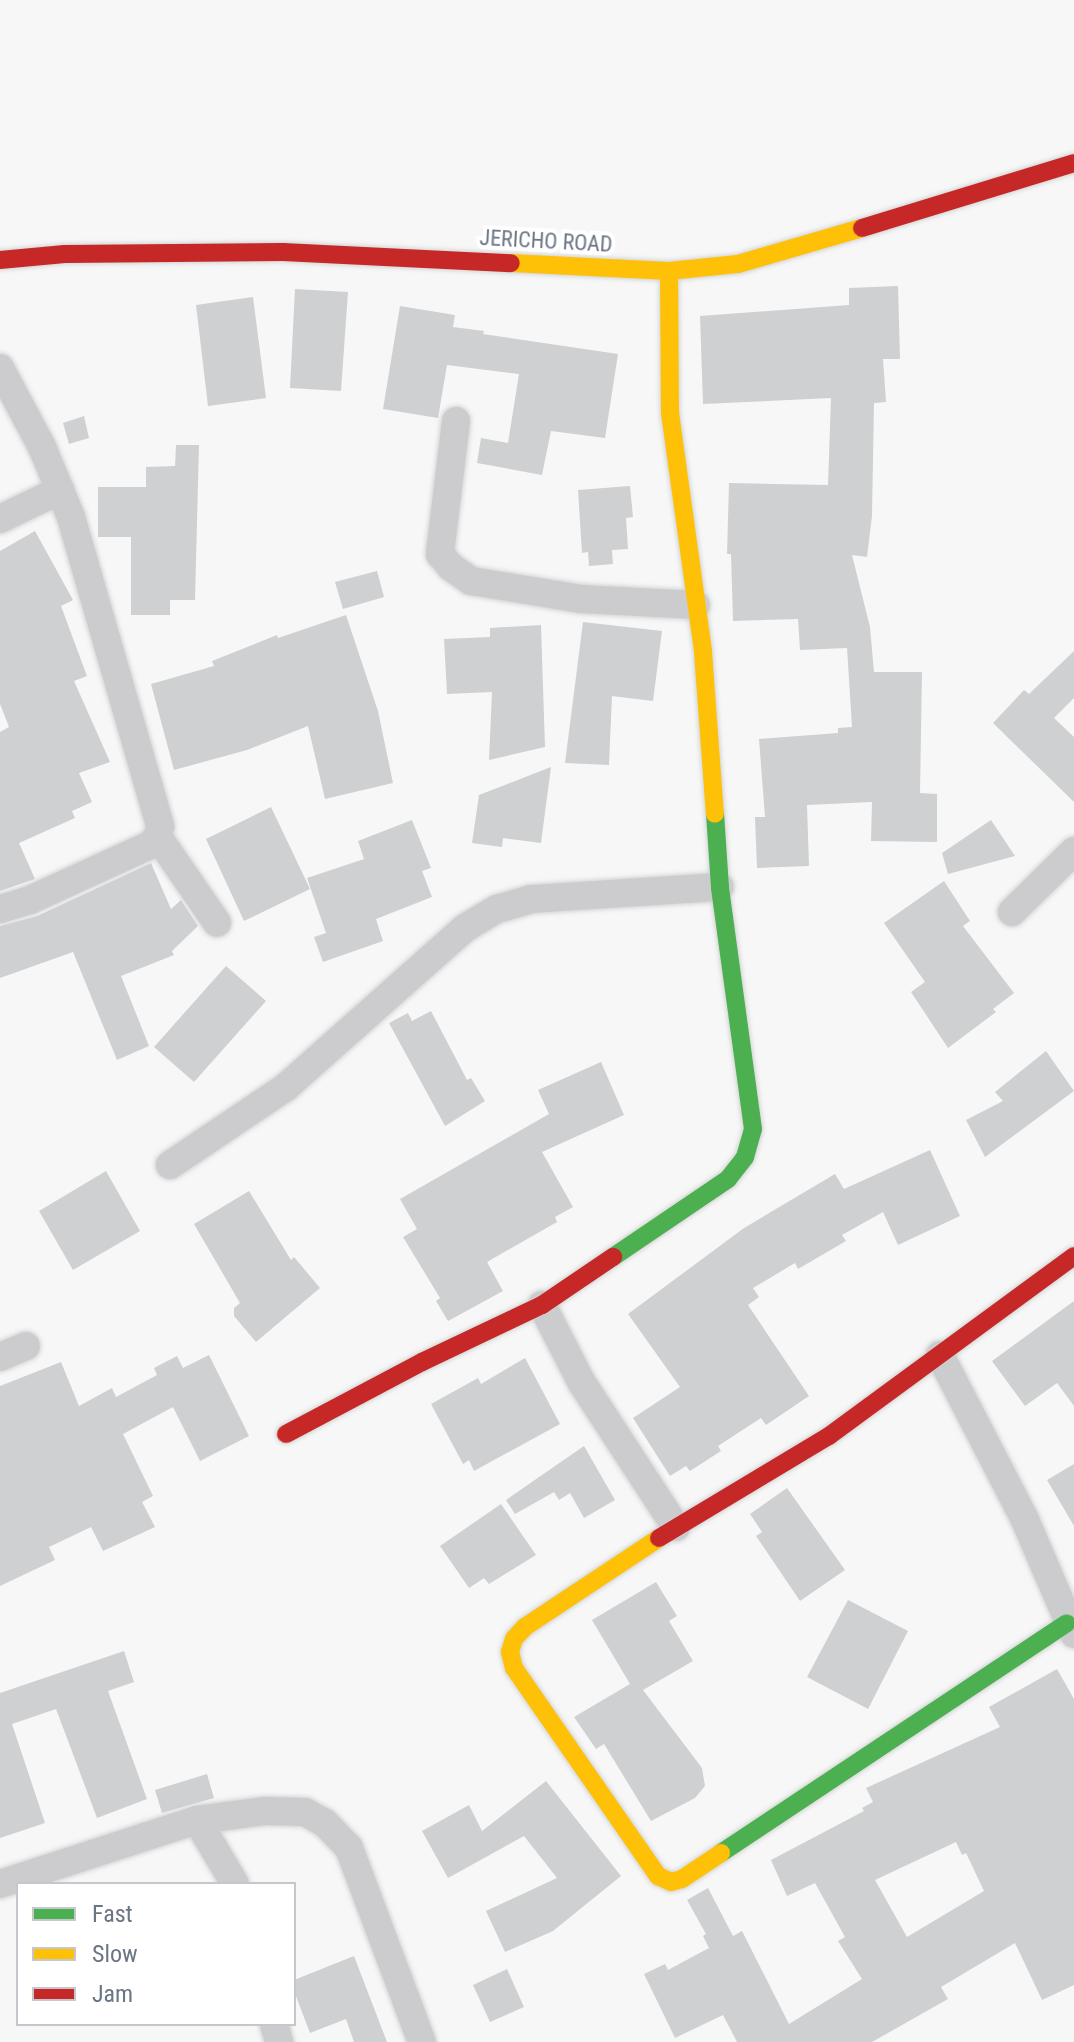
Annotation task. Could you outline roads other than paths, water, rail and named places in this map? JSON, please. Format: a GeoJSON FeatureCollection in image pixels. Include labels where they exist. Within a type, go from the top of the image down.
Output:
{"type":"FeatureCollection","features":[{"type":"Feature","properties":{"kind":"street","name":"JERICHO ROAD"},"geometry":{"type":"LineString","coordinates":[[0,260],[65,254],[283,252],[669,271],[738,264],[979,195],[1074,163]]}},
{"type":"Feature","properties":{"kind":"street"},"geometry":{"type":"LineString","coordinates":[[286,1434],[422,1362],[542,1305],[728,1179],[745,1157],[753,1129],[720,887],[696,605],[670,413],[669,271]]}},
{"type":"Feature","properties":{"kind":"street"},"geometry":{"type":"LineString","coordinates":[[0,368],[71,517],[160,826],[158,837],[150,845],[44,894],[0,909]]}},
{"type":"Feature","properties":{"kind":"street"},"geometry":{"type":"LineString","coordinates":[[456,421],[440,554],[451,567],[471,581],[565,596],[696,605]]}},
{"type":"Feature","properties":{"kind":"street"},"geometry":{"type":"LineString","coordinates":[[0,519],[60,490]]}},
{"type":"Feature","properties":{"kind":"street"},"geometry":{"type":"LineString","coordinates":[[158,837],[217,923]]}},
{"type":"Feature","properties":{"kind":"street"},"geometry":{"type":"LineString","coordinates":[[1012,912],[1074,851]]}},
{"type":"Feature","properties":{"kind":"street"},"geometry":{"type":"LineString","coordinates":[[170,1165],[286,1087],[465,928],[497,909],[532,899],[720,887]]}},
{"type":"Feature","properties":{"kind":"street"},"geometry":{"type":"LineString","coordinates":[[940,1355],[1025,1520],[1071,1628],[682,1879],[666,1880],[649,1864],[514,1668],[510,1652],[514,1639],[525,1627],[676,1527],[829,1436],[1074,1256]]}},
{"type":"Feature","properties":{"kind":"street"},"geometry":{"type":"LineString","coordinates":[[542,1305],[582,1383],[676,1527]]}},
{"type":"Feature","properties":{"kind":"street"},"geometry":{"type":"LineString","coordinates":[[0,1357],[26,1346]]}},
{"type":"Feature","properties":{"kind":"street"},"geometry":{"type":"LineString","coordinates":[[0,1884],[197,1820],[265,1811],[305,1812],[325,1823],[349,1848],[422,2042]]}},
{"type":"Feature","properties":{"kind":"street"},"geometry":{"type":"LineString","coordinates":[[197,1820],[234,1882]]}}]}
